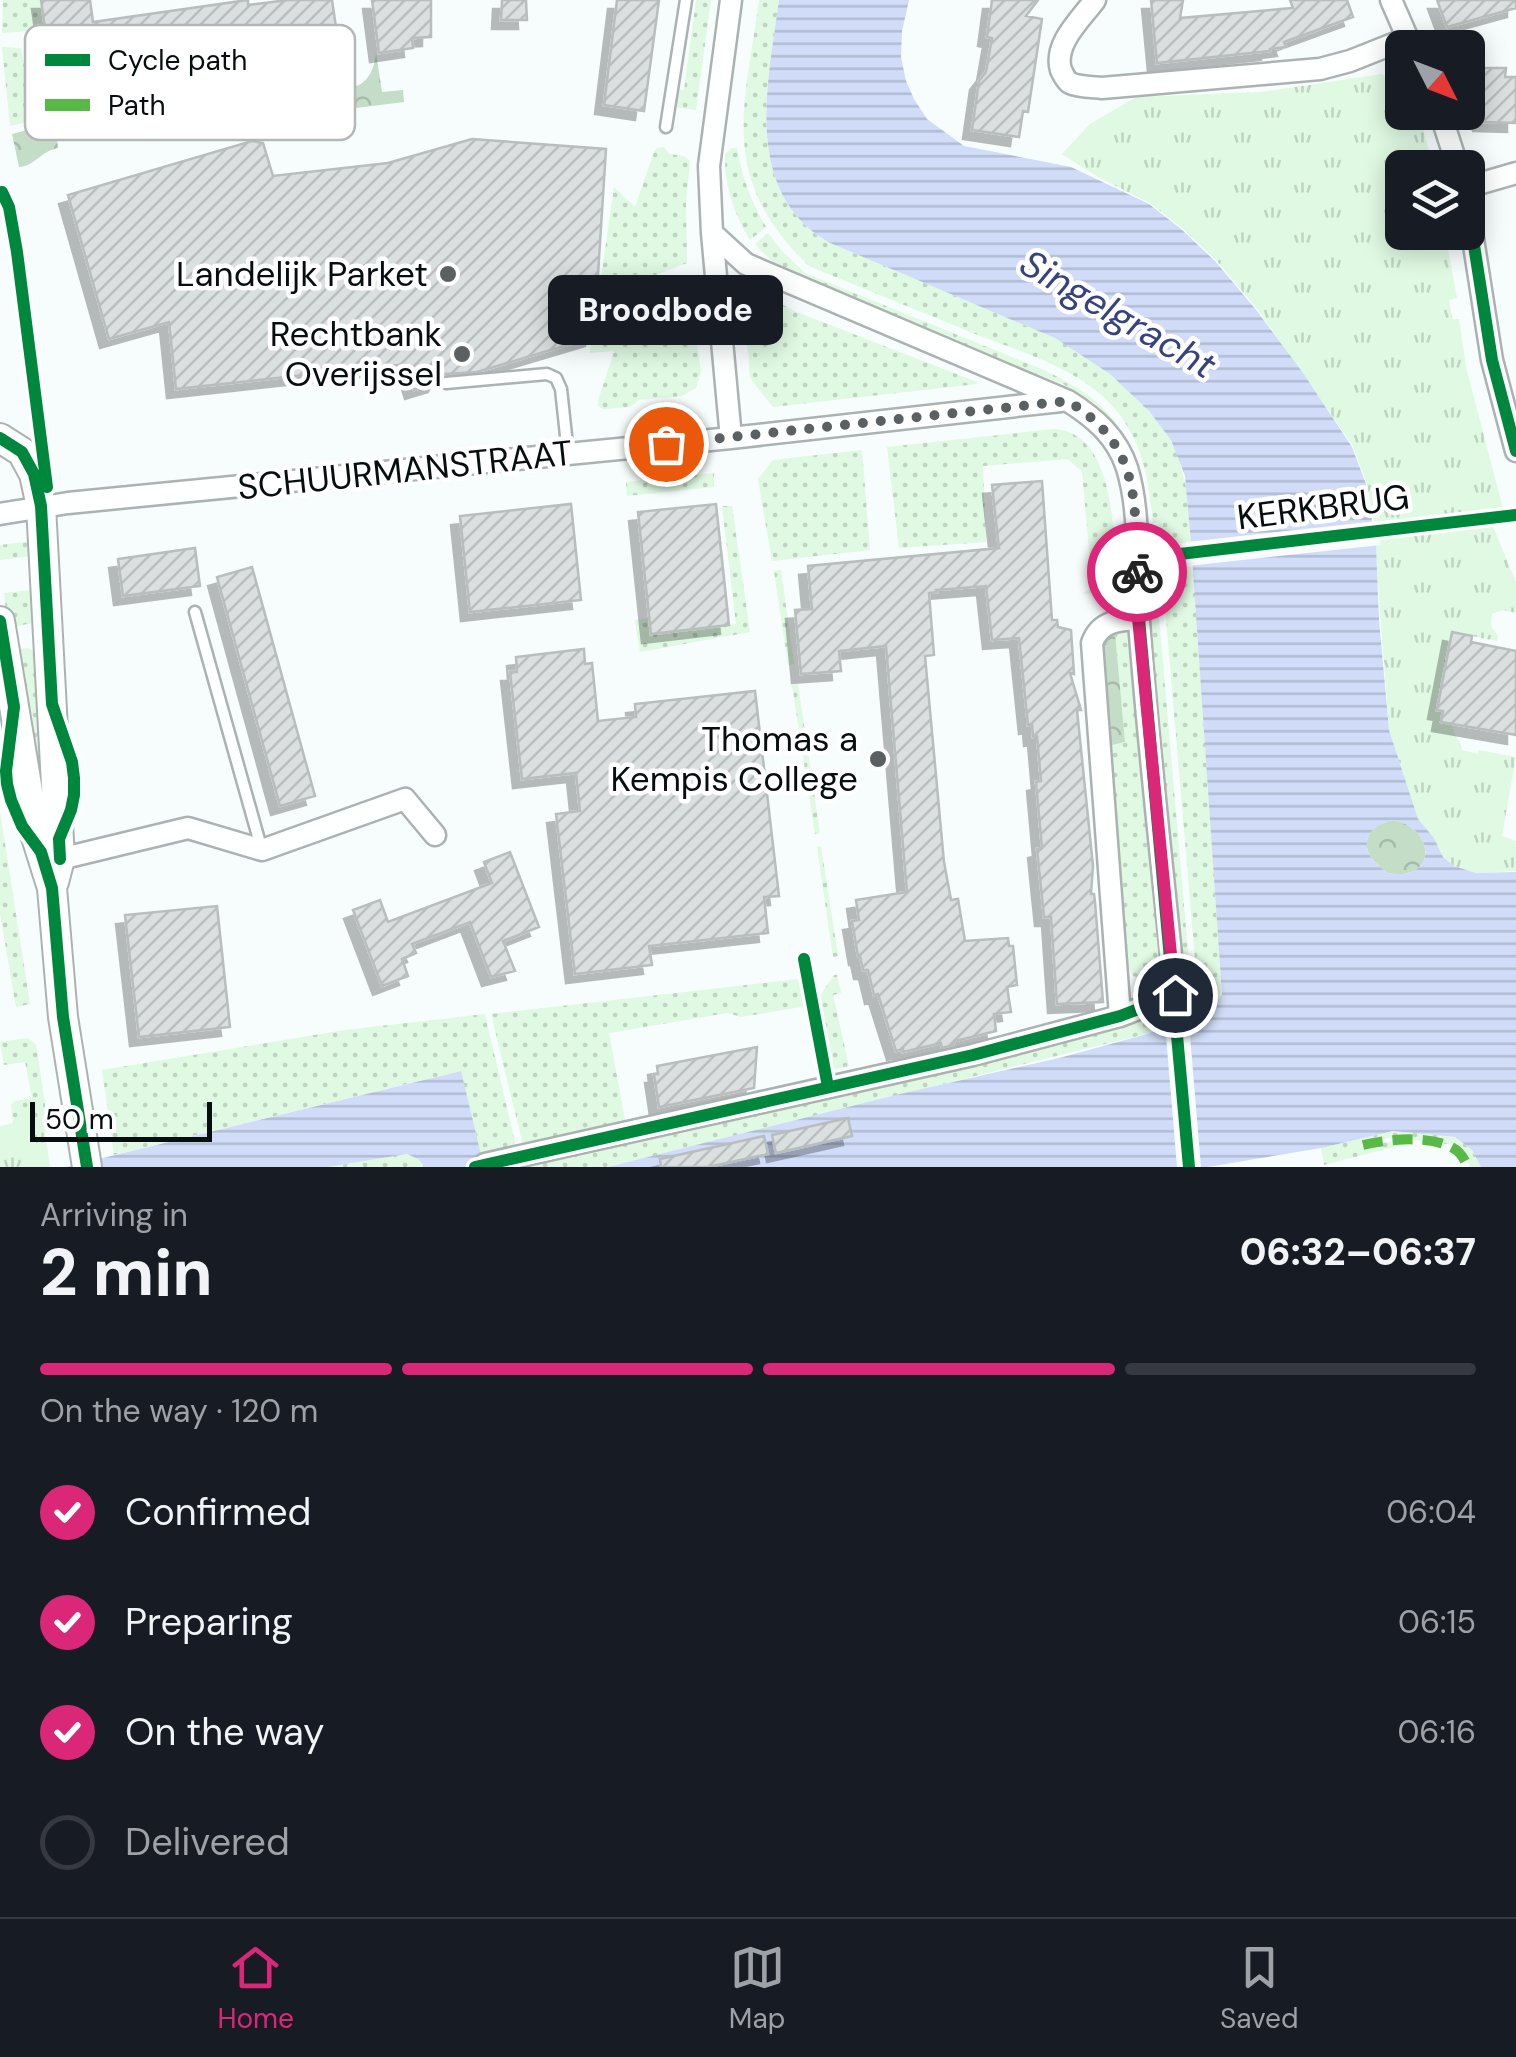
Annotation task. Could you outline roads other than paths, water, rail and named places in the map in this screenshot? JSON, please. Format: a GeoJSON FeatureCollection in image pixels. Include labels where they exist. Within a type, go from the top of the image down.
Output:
{"type":"FeatureCollection","features":[{"type":"Feature","properties":{"kind":"main road"},"geometry":{"type":"LineString","coordinates":[[0,438],[22,452],[34,474],[41,506],[60,860],[52,888]]}},
{"type":"Feature","properties":{"kind":"main road"},"geometry":{"type":"LineString","coordinates":[[0,621],[35,834],[52,888],[63,1017],[86,1156]]}},
{"type":"Feature","properties":{"kind":"street"},"geometry":{"type":"LineString","coordinates":[[731,438],[709,166],[732,0]]}},
{"type":"Feature","properties":{"kind":"street"},"geometry":{"type":"LineString","coordinates":[[1096,0],[1068,36],[1060,54],[1063,76],[1070,83],[1102,88],[1320,68],[1385,50]]}},
{"type":"Feature","properties":{"kind":"street"},"geometry":{"type":"LineString","coordinates":[[1391,0],[1405,30]]}},
{"type":"Feature","properties":{"kind":"street"},"geometry":{"type":"LineString","coordinates":[[1485,182],[1516,173]]}},
{"type":"Feature","properties":{"kind":"street"},"geometry":{"type":"LineString","coordinates":[[486,1164],[973,1054],[1120,1016],[1175,995],[1138,618],[1134,505],[1126,464],[1110,434],[1090,414],[1068,401],[746,264],[712,233]]}},
{"type":"Feature","properties":{"kind":"street"},"geometry":{"type":"LineString","coordinates":[[1475,250],[1492,360],[1516,451]]}},
{"type":"Feature","properties":{"kind":"street","name":"SCHUURMANSTRAAT"},"geometry":{"type":"LineString","coordinates":[[0,514],[41,506],[1068,401]]}},
{"type":"Feature","properties":{"kind":"street"},"geometry":{"type":"LineString","coordinates":[[1120,1016],[1092,643],[1108,622],[1138,618]]}},
{"type":"Feature","properties":{"kind":"street"},"geometry":{"type":"LineString","coordinates":[[60,860],[188,828],[262,850],[406,799],[435,835]]}},
{"type":"Feature","properties":{"kind":"lane"},"geometry":{"type":"LineString","coordinates":[[666,127],[686,0]]}},
{"type":"Feature","properties":{"kind":"lane"},"geometry":{"type":"LineString","coordinates":[[446,383],[547,374],[556,378],[561,389],[568,454]]}},
{"type":"Feature","properties":{"kind":"lane"},"geometry":{"type":"LineString","coordinates":[[196,612],[262,850]]}},
{"type":"Feature","properties":{"kind":"water","name":"Singelgracht"},"geometry":{"type":"Polygon","coordinates":[[[779,0],[909,0],[901,57],[906,81],[927,119],[964,146],[1071,167],[1149,204],[1215,261],[1257,311],[1352,447],[1366,484],[1376,546],[1389,730],[1418,819],[1443,857],[1454,866],[1476,873],[1516,872],[1516,1167],[1481,1167],[1472,1150],[1455,1137],[1393,1131],[1208,1167],[608,1167],[1193,1022],[1205,1015],[1222,995],[1185,476],[1171,440],[1149,411],[1110,374],[1055,338],[830,243],[802,222],[783,196],[772,166],[767,134],[770,66],[779,0]],[[1388,821],[1369,836],[1369,854],[1387,873],[1404,874],[1423,863],[1424,843],[1408,825],[1388,821]]]}},
{"type":"Feature","properties":{"kind":"water"},"geometry":{"type":"Polygon","coordinates":[[[461,1071],[484,1167],[425,1167],[407,1154],[328,1167],[66,1167],[461,1071]]]}},
{"type":"Feature","properties":{"kind":"place","name":"Landelijk Parket"},"geometry":{"type":"Point","coordinates":[448,274]}},
{"type":"Feature","properties":{"kind":"place","name":"Rechtbank Overijssel"},"geometry":{"type":"Point","coordinates":[462,354]}},
{"type":"Feature","properties":{"kind":"place","name":"Broodbode"},"geometry":{"type":"Point","coordinates":[666,444]}},
{"type":"Feature","properties":{"kind":"place","name":"Thomas a Kempis College"},"geometry":{"type":"Point","coordinates":[878,759]}}]}
